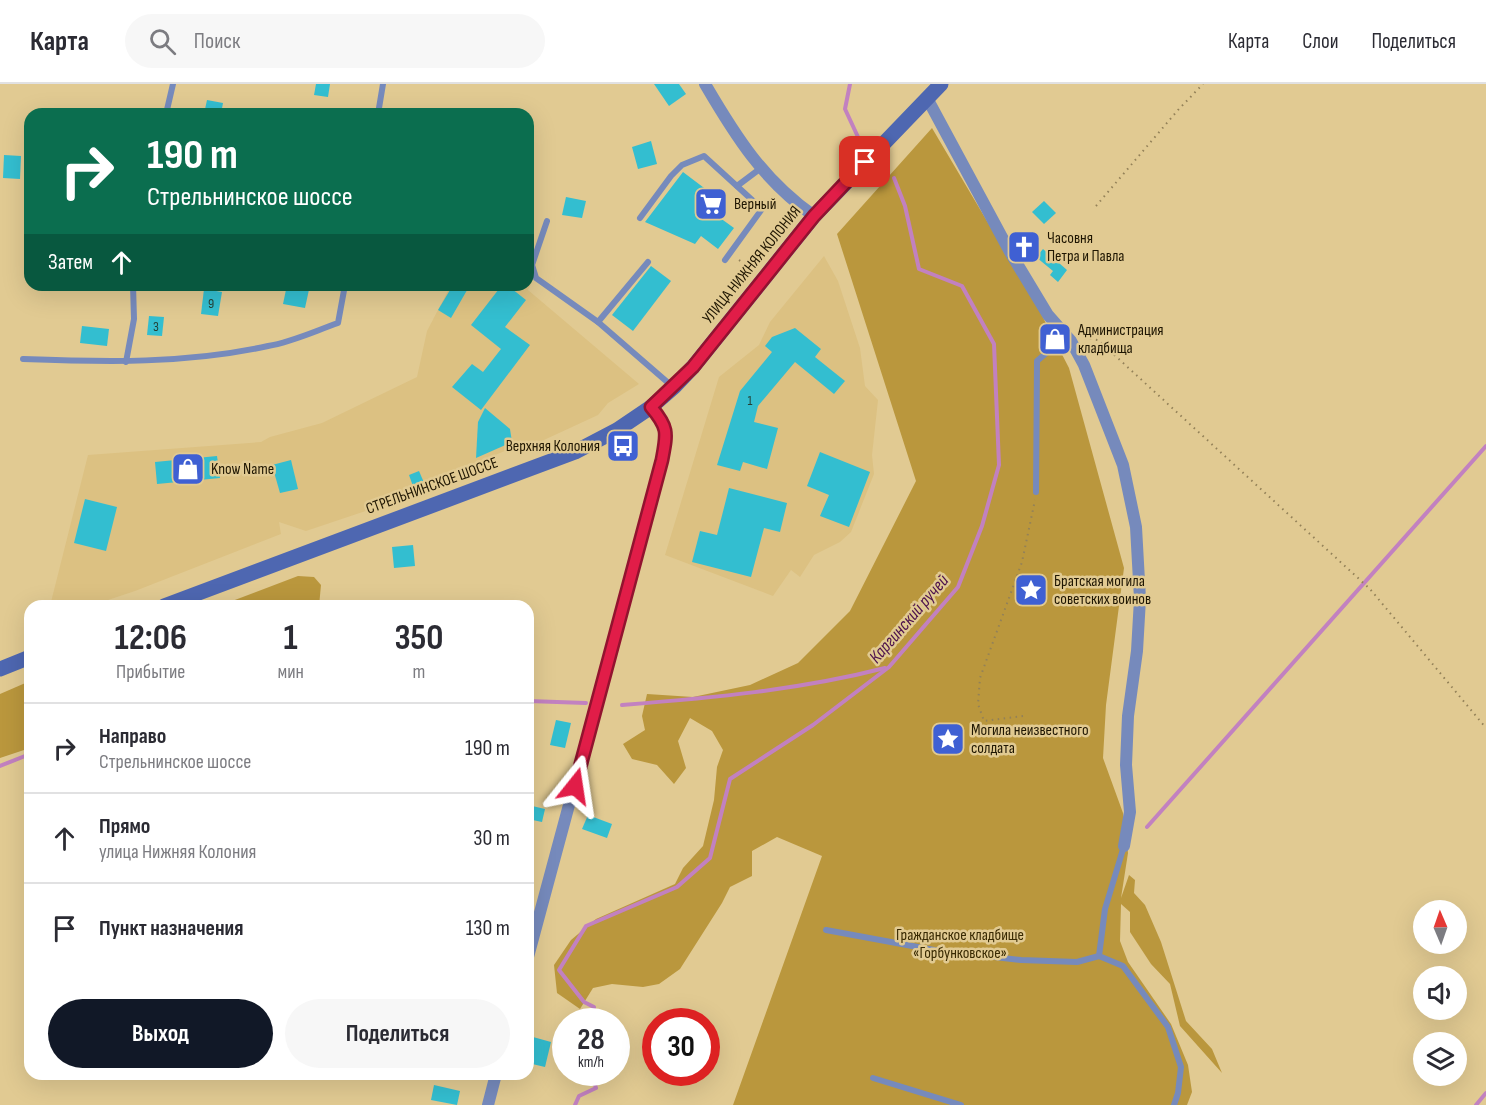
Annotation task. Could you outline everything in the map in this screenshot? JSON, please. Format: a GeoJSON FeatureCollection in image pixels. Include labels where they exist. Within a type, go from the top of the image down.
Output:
{"type":"FeatureCollection","features":[{"type":"Feature","properties":{"kind":"main road","name":"УЛИЦА НИЖНЯЯ КОЛОНИЯ"},"geometry":{"type":"LineString","coordinates":[[693,367],[814,216],[941,84]]}},
{"type":"Feature","properties":{"kind":"main road","name":"СТРЕЛЬНИНСКОЕ ШОССЕ"},"geometry":{"type":"LineString","coordinates":[[180,600],[575,452],[617,430],[651,407],[693,367]]}},
{"type":"Feature","properties":{"kind":"main road"},"geometry":{"type":"LineString","coordinates":[[0,669],[24,659]]}},
{"type":"Feature","properties":{"kind":"street"},"geometry":{"type":"LineString","coordinates":[[705,84],[725,118],[761,168],[794,201],[814,216]]}},
{"type":"Feature","properties":{"kind":"street"},"geometry":{"type":"LineString","coordinates":[[927,98],[1010,252],[1048,315],[1066,336],[1084,365],[1123,465],[1136,527],[1140,599],[1137,651],[1128,716],[1126,765],[1130,812],[1125,846]]}},
{"type":"Feature","properties":{"kind":"street"},"geometry":{"type":"LineString","coordinates":[[534,935],[662,460],[667,430],[663,421],[651,407]]}},
{"type":"Feature","properties":{"kind":"street"},"geometry":{"type":"LineString","coordinates":[[488,1105],[494,1080]]}},
{"type":"Feature","properties":{"kind":"lane"},"geometry":{"type":"LineString","coordinates":[[167,108],[173,84]]}},
{"type":"Feature","properties":{"kind":"lane"},"geometry":{"type":"LineString","coordinates":[[379,108],[383,84]]}},
{"type":"Feature","properties":{"kind":"lane"},"geometry":{"type":"LineString","coordinates":[[640,218],[682,165],[704,156],[762,209],[725,260]]}},
{"type":"Feature","properties":{"kind":"lane"},"geometry":{"type":"LineString","coordinates":[[737,186],[761,168]]}},
{"type":"Feature","properties":{"kind":"lane"},"geometry":{"type":"LineString","coordinates":[[534,259],[547,221]]}},
{"type":"Feature","properties":{"kind":"lane"},"geometry":{"type":"LineString","coordinates":[[598,322],[648,262]]}},
{"type":"Feature","properties":{"kind":"lane"},"geometry":{"type":"LineString","coordinates":[[534,272],[536,278],[598,322],[674,387]]}},
{"type":"Feature","properties":{"kind":"lane"},"geometry":{"type":"LineString","coordinates":[[126,362],[134,319],[133,291]]}},
{"type":"Feature","properties":{"kind":"lane"},"geometry":{"type":"LineString","coordinates":[[23,359],[126,362],[194,358],[270,346],[338,323],[344,291]]}},
{"type":"Feature","properties":{"kind":"lane"},"geometry":{"type":"LineString","coordinates":[[1036,492],[1037,361],[1066,336]]}},
{"type":"Feature","properties":{"kind":"lane"},"geometry":{"type":"LineString","coordinates":[[1099,956],[1105,909],[1125,846]]}},
{"type":"Feature","properties":{"kind":"lane"},"geometry":{"type":"LineString","coordinates":[[826,930],[934,950],[1021,960],[1077,962],[1099,956],[1123,966],[1168,1027],[1180,1067],[1178,1093],[1174,1105]]}},
{"type":"Feature","properties":{"kind":"lane"},"geometry":{"type":"LineString","coordinates":[[873,1078],[961,1105]]}},
{"type":"Feature","properties":{"kind":"path"},"geometry":{"type":"LineString","coordinates":[[1096,206],[1203,84]]}},
{"type":"Feature","properties":{"kind":"path"},"geometry":{"type":"LineString","coordinates":[[730,254],[759,274]]}},
{"type":"Feature","properties":{"kind":"path"},"geometry":{"type":"LineString","coordinates":[[1066,336],[1098,340],[1370,589],[1486,728]]}},
{"type":"Feature","properties":{"kind":"path"},"geometry":{"type":"LineString","coordinates":[[1023,716],[984,721],[978,704],[980,678],[1022,562],[1036,492]]}},
{"type":"Feature","properties":{"kind":"shaded area"},"geometry":{"type":"Polygon","coordinates":[[[824,256],[838,281],[860,348],[865,386],[878,400],[872,455],[874,474],[851,532],[840,542],[814,555],[800,577],[791,570],[773,596],[665,555],[719,377],[759,345],[770,322],[824,256]]]}},
{"type":"Feature","properties":{"kind":"shaded area"},"geometry":{"type":"Polygon","coordinates":[[[448,291],[529,291],[639,384],[608,403],[598,415],[518,452],[514,447],[457,471],[449,483],[306,531],[279,522],[281,534],[108,600],[52,600],[88,455],[261,442],[270,437],[322,423],[417,377],[427,331],[448,291]]]}},
{"type":"Feature","properties":{"kind":"green space","name":"Гражданское кладбище «Горбунковское»"},"geometry":{"type":"Polygon","coordinates":[[[932,128],[1036,304],[1069,368],[1124,568],[1106,705],[1103,758],[1123,813],[1128,853],[1121,898],[1129,875],[1135,880],[1134,893],[1145,905],[1161,942],[1186,1021],[1212,1049],[1222,1073],[1180,1026],[1170,984],[1151,964],[1130,932],[1130,912],[1121,904],[1120,941],[1128,962],[1171,1024],[1188,1065],[1192,1092],[1187,1105],[733,1105],[822,856],[777,837],[752,851],[752,876],[730,887],[680,969],[659,984],[643,987],[612,984],[593,988],[581,1008],[557,993],[554,965],[571,940],[596,919],[675,884],[683,868],[703,846],[714,800],[717,767],[723,750],[712,731],[690,718],[678,741],[686,768],[674,784],[657,765],[632,759],[623,744],[645,730],[642,716],[647,694],[693,697],[750,685],[798,663],[850,611],[916,481],[837,234],[932,128]]]}},
{"type":"Feature","properties":{"kind":"green space"},"geometry":{"type":"Polygon","coordinates":[[[298,576],[314,577],[321,585],[320,600],[235,600],[298,576]]]}},
{"type":"Feature","properties":{"kind":"green space"},"geometry":{"type":"Polygon","coordinates":[[[24,684],[24,750],[0,758],[0,694],[24,684]]]}},
{"type":"Feature","properties":{"kind":"building"},"geometry":{"type":"Polygon","coordinates":[[[316,84],[330,84],[328,97],[314,95],[316,84]]]}},
{"type":"Feature","properties":{"kind":"building"},"geometry":{"type":"Polygon","coordinates":[[[654,84],[679,84],[686,94],[669,106],[654,84]]]}},
{"type":"Feature","properties":{"kind":"building"},"geometry":{"type":"Polygon","coordinates":[[[207,100],[223,103],[222,108],[205,108],[207,100]]]}},
{"type":"Feature","properties":{"kind":"building"},"geometry":{"type":"Polygon","coordinates":[[[651,141],[657,164],[638,169],[632,147],[651,141]]]}},
{"type":"Feature","properties":{"kind":"building"},"geometry":{"type":"Polygon","coordinates":[[[4,155],[21,156],[20,179],[3,178],[4,155]]]}},
{"type":"Feature","properties":{"kind":"building"},"geometry":{"type":"Polygon","coordinates":[[[683,172],[724,203],[716,215],[734,228],[718,249],[701,236],[695,244],[645,222],[683,172]]]}},
{"type":"Feature","properties":{"kind":"building"},"geometry":{"type":"Polygon","coordinates":[[[566,197],[586,201],[582,218],[562,215],[566,197]]]}},
{"type":"Feature","properties":{"kind":"building"},"geometry":{"type":"Polygon","coordinates":[[[1044,201],[1056,213],[1044,224],[1032,212],[1044,201]]]}},
{"type":"Feature","properties":{"kind":"building","name":"Часовня Петра и Павла"},"geometry":{"type":"Polygon","coordinates":[[[1023,239],[1029,240],[1034,249],[1026,255],[1021,253],[1017,247],[1018,242],[1023,239]]]}},
{"type":"Feature","properties":{"kind":"building"},"geometry":{"type":"Polygon","coordinates":[[[1043,249],[1067,270],[1058,282],[1050,275],[1053,271],[1036,257],[1043,249]]]}},
{"type":"Feature","properties":{"kind":"building"},"geometry":{"type":"Polygon","coordinates":[[[651,266],[671,281],[633,331],[612,315],[651,266]]]}},
{"type":"Feature","properties":{"kind":"building"},"geometry":{"type":"Polygon","coordinates":[[[204,291],[222,292],[218,316],[201,314],[204,291]]]}},
{"type":"Feature","properties":{"kind":"building"},"geometry":{"type":"Polygon","coordinates":[[[286,291],[309,291],[305,308],[283,304],[286,291]]]}},
{"type":"Feature","properties":{"kind":"building"},"geometry":{"type":"Polygon","coordinates":[[[449,291],[467,291],[451,318],[438,310],[449,291]]]}},
{"type":"Feature","properties":{"kind":"building"},"geometry":{"type":"Polygon","coordinates":[[[497,291],[515,291],[526,300],[505,327],[530,345],[481,410],[452,387],[472,364],[483,372],[501,349],[471,325],[497,291]]]}},
{"type":"Feature","properties":{"kind":"building"},"geometry":{"type":"Polygon","coordinates":[[[149,316],[164,317],[162,336],[147,335],[149,316]]]}},
{"type":"Feature","properties":{"kind":"building"},"geometry":{"type":"Polygon","coordinates":[[[82,326],[109,329],[107,346],[80,343],[82,326]]]}},
{"type":"Feature","properties":{"kind":"building"},"geometry":{"type":"Polygon","coordinates":[[[795,328],[821,349],[815,357],[845,381],[834,394],[795,362],[758,406],[754,422],[778,428],[767,469],[743,462],[740,471],[717,465],[740,391],[772,352],[765,346],[772,337],[795,328]]]}},
{"type":"Feature","properties":{"kind":"building"},"geometry":{"type":"Polygon","coordinates":[[[485,408],[510,429],[512,442],[476,458],[478,422],[485,408]]]}},
{"type":"Feature","properties":{"kind":"building"},"geometry":{"type":"Polygon","coordinates":[[[820,452],[870,472],[849,527],[820,516],[829,495],[807,486],[820,452]]]}},
{"type":"Feature","properties":{"kind":"building"},"geometry":{"type":"Polygon","coordinates":[[[217,456],[220,478],[157,484],[155,462],[217,456]]]}},
{"type":"Feature","properties":{"kind":"building"},"geometry":{"type":"Polygon","coordinates":[[[291,460],[298,489],[280,493],[272,465],[291,460]]]}},
{"type":"Feature","properties":{"kind":"building"},"geometry":{"type":"Polygon","coordinates":[[[419,471],[425,485],[414,489],[409,475],[419,471]]]}},
{"type":"Feature","properties":{"kind":"building"},"geometry":{"type":"Polygon","coordinates":[[[729,488],[787,503],[780,532],[764,528],[751,577],[692,562],[700,531],[717,535],[729,488]]]}},
{"type":"Feature","properties":{"kind":"building"},"geometry":{"type":"Polygon","coordinates":[[[85,499],[117,507],[106,551],[74,543],[85,499]]]}},
{"type":"Feature","properties":{"kind":"building"},"geometry":{"type":"Polygon","coordinates":[[[413,545],[415,566],[394,568],[392,547],[413,545]]]}},
{"type":"Feature","properties":{"kind":"building"},"geometry":{"type":"Polygon","coordinates":[[[556,720],[571,723],[565,748],[550,745],[556,720]]]}},
{"type":"Feature","properties":{"kind":"building"},"geometry":{"type":"Polygon","coordinates":[[[534,806],[545,809],[542,822],[534,820],[534,806]]]}},
{"type":"Feature","properties":{"kind":"building"},"geometry":{"type":"Polygon","coordinates":[[[588,815],[612,824],[607,838],[582,829],[588,815]]]}},
{"type":"Feature","properties":{"kind":"building"},"geometry":{"type":"Polygon","coordinates":[[[534,1037],[551,1042],[545,1067],[534,1064],[534,1037]]]}},
{"type":"Feature","properties":{"kind":"building"},"geometry":{"type":"Polygon","coordinates":[[[434,1085],[460,1091],[457,1105],[431,1100],[434,1085]]]}},
{"type":"Feature","properties":{"kind":"waterway","name":"Каргинский ручей"},"geometry":{"type":"LineString","coordinates":[[850,84],[845,109],[858,137]]}},
{"type":"Feature","properties":{"kind":"waterway","name":"Каргинский ручей"},"geometry":{"type":"LineString","coordinates":[[594,1008],[584,1002],[559,970],[586,926],[677,887],[710,858],[730,779],[813,725],[889,667],[958,587],[982,526],[999,465],[994,344],[962,286],[919,269],[905,206],[894,178]]}},
{"type":"Feature","properties":{"kind":"waterway"},"geometry":{"type":"LineString","coordinates":[[1147,827],[1486,446]]}},
{"type":"Feature","properties":{"kind":"waterway"},"geometry":{"type":"LineString","coordinates":[[622,705],[787,688],[885,668]]}},
{"type":"Feature","properties":{"kind":"waterway"},"geometry":{"type":"LineString","coordinates":[[534,701],[586,703]]}},
{"type":"Feature","properties":{"kind":"waterway"},"geometry":{"type":"LineString","coordinates":[[0,766],[24,756]]}},
{"type":"Feature","properties":{"kind":"waterway","name":"Каргинский ручей"},"geometry":{"type":"LineString","coordinates":[[575,1105],[579,1096],[596,1088],[595,1086]]}},
{"type":"Feature","properties":{"kind":"waterway"},"geometry":{"type":"LineString","coordinates":[[1476,1105],[1486,1093]]}},
{"type":"Feature","properties":{"kind":"place","name":"Верный"},"geometry":{"type":"Point","coordinates":[711,204]}},
{"type":"Feature","properties":{"kind":"place","name":"Часовня Петра и Павла"},"geometry":{"type":"Point","coordinates":[1024,247]}},
{"type":"Feature","properties":{"kind":"place","name":"Администрация кладбища"},"geometry":{"type":"Point","coordinates":[1055,339]}},
{"type":"Feature","properties":{"kind":"place","name":"Верхняя Колония"},"geometry":{"type":"Point","coordinates":[623,446]}},
{"type":"Feature","properties":{"kind":"place","name":"Know Name"},"geometry":{"type":"Point","coordinates":[188,469]}},
{"type":"Feature","properties":{"kind":"place","name":"Братская могила советских воинов"},"geometry":{"type":"Point","coordinates":[1031,590]}},
{"type":"Feature","properties":{"kind":"place","name":"Могила неизвестного солдата"},"geometry":{"type":"Point","coordinates":[948,739]}},
{"type":"Feature","properties":{"kind":"route"},"geometry":{"type":"LineString","coordinates":[[575,786],[662,460],[667,430],[663,421],[651,407],[693,367],[814,216],[865,162]]}}]}
